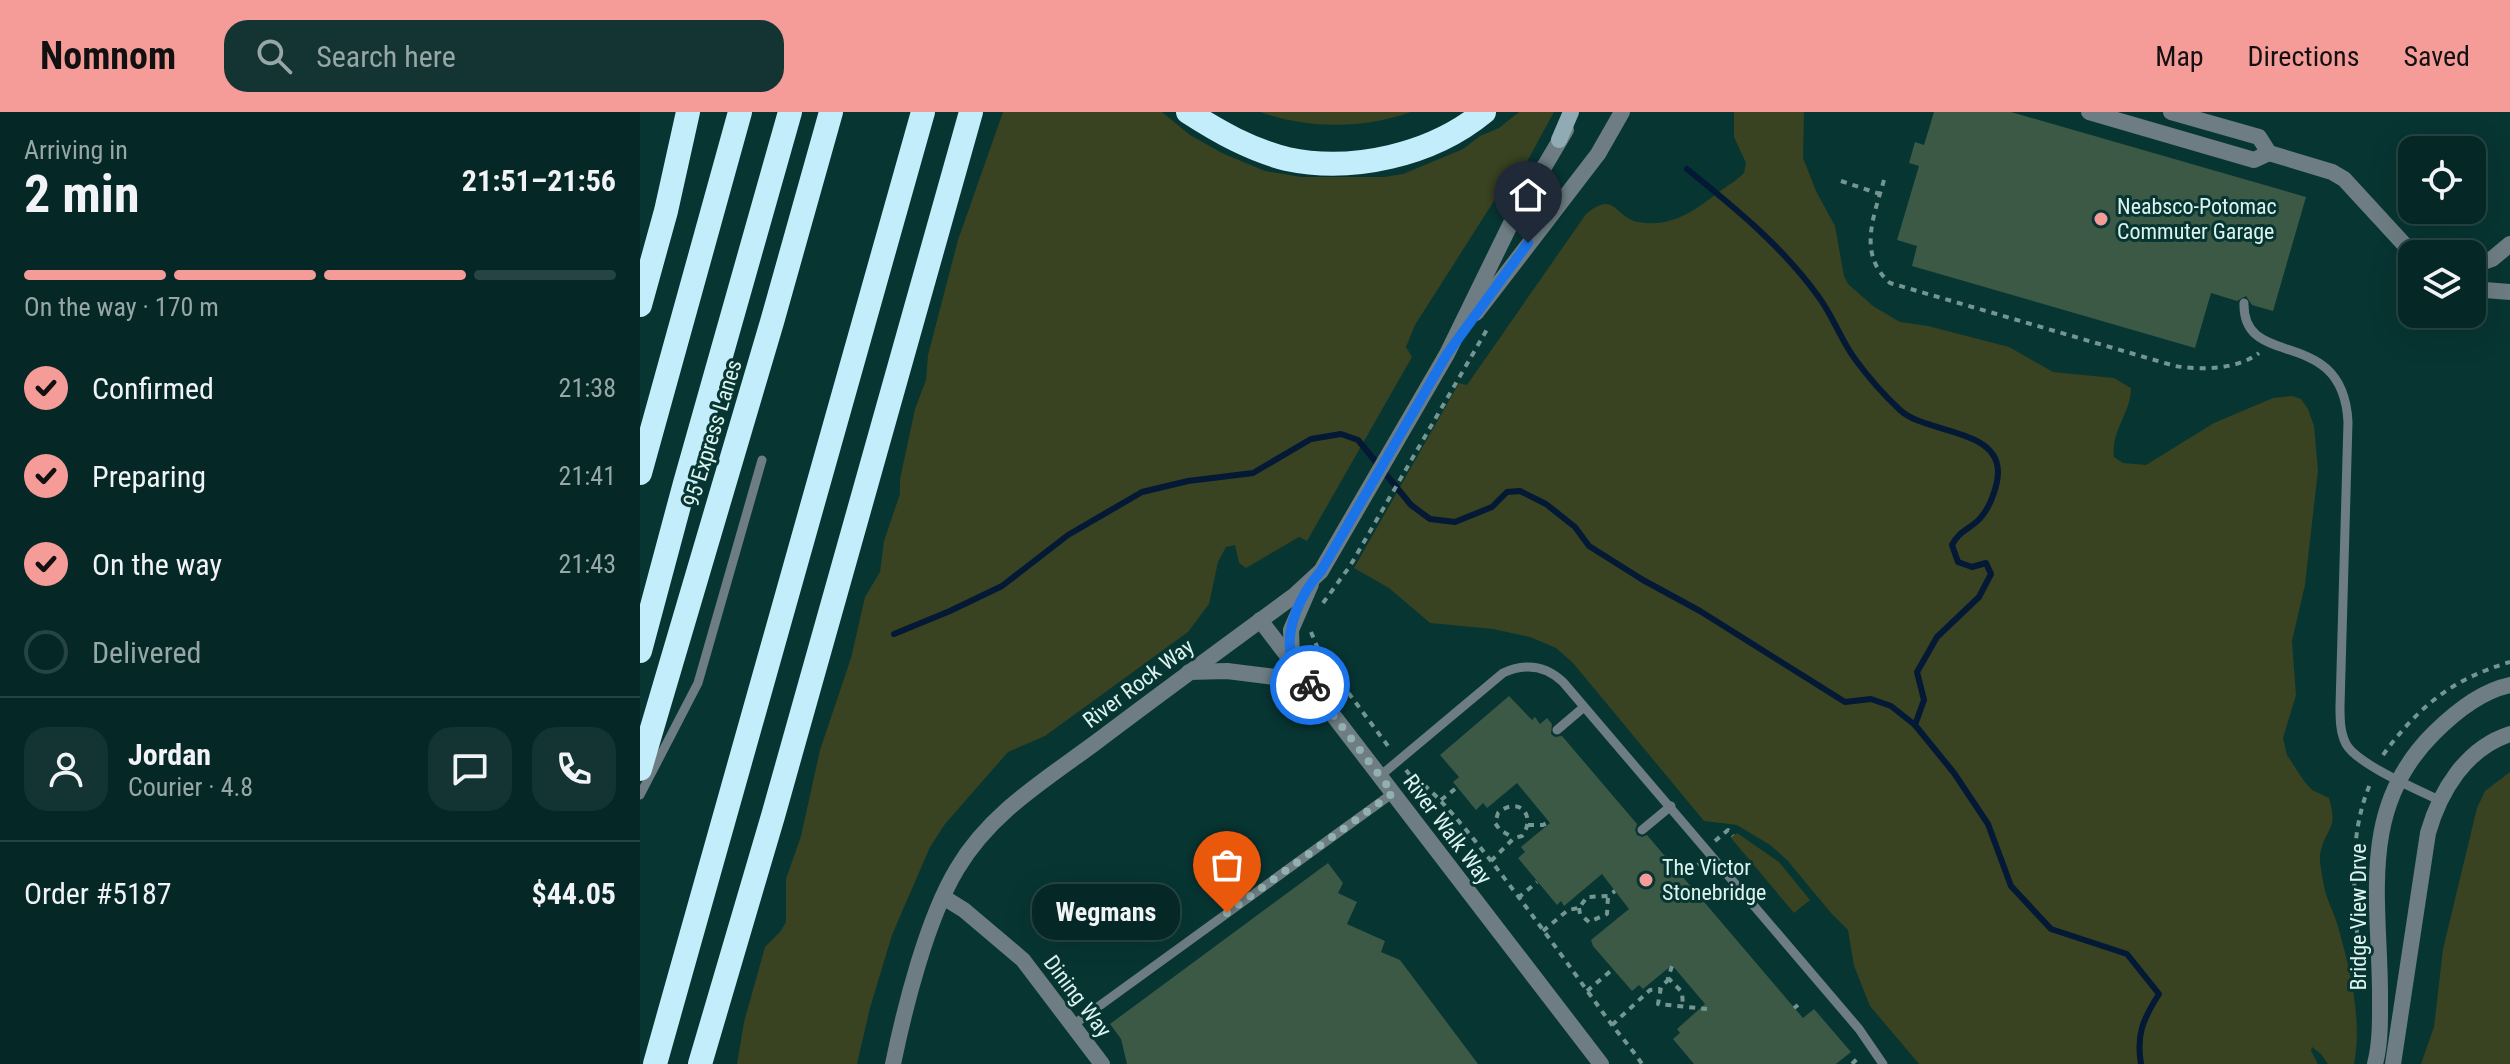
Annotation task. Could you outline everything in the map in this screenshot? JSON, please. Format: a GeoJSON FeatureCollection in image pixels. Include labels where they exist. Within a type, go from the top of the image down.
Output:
{"type":"FeatureCollection","features":[{"type":"Feature","properties":{"kind":"highway"},"geometry":{"type":"LineString","coordinates":[[640,305],[666,211],[688,112]]}},
{"type":"Feature","properties":{"kind":"highway"},"geometry":{"type":"LineString","coordinates":[[640,473],[740,112]]}},
{"type":"Feature","properties":{"kind":"highway"},"geometry":{"type":"LineString","coordinates":[[640,651],[790,112]]}},
{"type":"Feature","properties":{"kind":"highway","name":"95 Express Lanes"},"geometry":{"type":"LineString","coordinates":[[640,769],[831,112]]}},
{"type":"Feature","properties":{"kind":"highway"},"geometry":{"type":"LineString","coordinates":[[655,1064],[923,112]]}},
{"type":"Feature","properties":{"kind":"highway"},"geometry":{"type":"LineString","coordinates":[[700,1064],[971,112]]}},
{"type":"Feature","properties":{"kind":"highway"},"geometry":{"type":"LineString","coordinates":[[1188,112],[1251,147],[1314,163],[1349,163],[1390,157],[1423,147],[1449,135],[1484,112]]}},
{"type":"Feature","properties":{"kind":"highway"},"geometry":{"type":"LineString","coordinates":[[713,1064],[747,904]]}},
{"type":"Feature","properties":{"kind":"main road"},"geometry":{"type":"LineString","coordinates":[[1559,140],[1571,112]]}},
{"type":"Feature","properties":{"kind":"street","name":"River Rock Way"},"geometry":{"type":"LineString","coordinates":[[893,1064],[917,972],[943,897],[957,868],[987,826],[1033,788],[1317,576],[1447,354],[1512,221],[1578,112]]}},
{"type":"Feature","properties":{"kind":"street","name":"River Rock Way"},"geometry":{"type":"LineString","coordinates":[[1447,354],[1496,285],[1598,154],[1622,112]]}},
{"type":"Feature","properties":{"kind":"street"},"geometry":{"type":"LineString","coordinates":[[2089,112],[2254,160],[2269,153]]}},
{"type":"Feature","properties":{"kind":"street"},"geometry":{"type":"LineString","coordinates":[[2171,112],[2259,137],[2269,153],[2332,172],[2344,179],[2400,240]]}},
{"type":"Feature","properties":{"kind":"street"},"geometry":{"type":"LineString","coordinates":[[2486,261],[2510,244]]}},
{"type":"Feature","properties":{"kind":"street"},"geometry":{"type":"LineString","coordinates":[[2486,290],[2510,292]]}},
{"type":"Feature","properties":{"kind":"street"},"geometry":{"type":"LineString","coordinates":[[1292,662],[1291,630],[1317,576]]}},
{"type":"Feature","properties":{"kind":"street","name":"River Walk Way"},"geometry":{"type":"LineString","coordinates":[[1260,620],[1601,1064]]}},
{"type":"Feature","properties":{"kind":"street"},"geometry":{"type":"LineString","coordinates":[[1189,672],[1227,671],[1307,681]]}},
{"type":"Feature","properties":{"kind":"street","name":"Bridge View Drve"},"geometry":{"type":"LineString","coordinates":[[2375,1064],[2380,1003],[2376,862],[2388,802],[2398,779],[2422,745],[2447,720],[2475,700],[2510,685]]}},
{"type":"Feature","properties":{"kind":"street"},"geometry":{"type":"LineString","coordinates":[[2393,1064],[2428,833],[2439,800],[2478,751],[2510,734]]}},
{"type":"Feature","properties":{"kind":"street","name":"Dining Way"},"geometry":{"type":"LineString","coordinates":[[943,897],[964,910],[1023,960],[1102,1064]]}},
{"type":"Feature","properties":{"kind":"lane"},"geometry":{"type":"LineString","coordinates":[[2244,303],[2245,321],[2252,332],[2270,343],[2306,355],[2324,365],[2336,378],[2344,394],[2348,422],[2343,738],[2352,753],[2439,800]]}},
{"type":"Feature","properties":{"kind":"lane"},"geometry":{"type":"LineString","coordinates":[[640,795],[698,683],[762,460]]}},
{"type":"Feature","properties":{"kind":"lane"},"geometry":{"type":"LineString","coordinates":[[1380,776],[1495,678],[1510,669],[1527,666],[1543,668],[1557,676],[1859,1029],[1883,1064]]}},
{"type":"Feature","properties":{"kind":"lane"},"geometry":{"type":"LineString","coordinates":[[1557,730],[1584,707]]}},
{"type":"Feature","properties":{"kind":"lane"},"geometry":{"type":"LineString","coordinates":[[1073,1025],[1393,793]]}},
{"type":"Feature","properties":{"kind":"lane"},"geometry":{"type":"LineString","coordinates":[[1642,830],[1671,806]]}},
{"type":"Feature","properties":{"kind":"path"},"geometry":{"type":"LineString","coordinates":[[1884,180],[1871,228],[1870,253],[1883,277],[1897,286],[2187,368],[2243,361],[2270,343]]}},
{"type":"Feature","properties":{"kind":"path"},"geometry":{"type":"LineString","coordinates":[[1841,181],[1880,194]]}},
{"type":"Feature","properties":{"kind":"path"},"geometry":{"type":"LineString","coordinates":[[1317,610],[1350,566],[1456,381]]}},
{"type":"Feature","properties":{"kind":"path"},"geometry":{"type":"LineString","coordinates":[[1311,626],[1312,640],[1321,656],[1387,746]]}},
{"type":"Feature","properties":{"kind":"path"},"geometry":{"type":"LineString","coordinates":[[1413,779],[1420,780],[1441,800],[1491,861],[1642,1064]]}},
{"type":"Feature","properties":{"kind":"path"},"geometry":{"type":"LineString","coordinates":[[1441,800],[1455,789]]}},
{"type":"Feature","properties":{"kind":"path"},"geometry":{"type":"LineString","coordinates":[[1491,861],[1514,838],[1522,836],[1528,825],[1527,815],[1519,807],[1510,806],[1495,819],[1496,826],[1514,838]]}},
{"type":"Feature","properties":{"kind":"path"},"geometry":{"type":"LineString","coordinates":[[1528,825],[1549,822]]}},
{"type":"Feature","properties":{"kind":"path"},"geometry":{"type":"LineString","coordinates":[[1715,841],[1728,830],[1733,836]]}},
{"type":"Feature","properties":{"kind":"path"},"geometry":{"type":"LineString","coordinates":[[1518,898],[1537,882]]}},
{"type":"Feature","properties":{"kind":"path"},"geometry":{"type":"LineString","coordinates":[[1543,931],[1568,910],[1579,908],[1587,897],[1608,896],[1615,891]]}},
{"type":"Feature","properties":{"kind":"path"},"geometry":{"type":"LineString","coordinates":[[1579,908],[1586,921],[1599,918],[1607,914],[1608,896]]}},
{"type":"Feature","properties":{"kind":"path"},"geometry":{"type":"LineString","coordinates":[[1672,966],[1669,979],[1682,992],[1683,1006]]}},
{"type":"Feature","properties":{"kind":"path"},"geometry":{"type":"LineString","coordinates":[[1587,991],[1613,969]]}},
{"type":"Feature","properties":{"kind":"path"},"geometry":{"type":"LineString","coordinates":[[1669,979],[1660,989],[1658,1004],[1707,1009]]}},
{"type":"Feature","properties":{"kind":"path"},"geometry":{"type":"LineString","coordinates":[[1612,1025],[1650,990],[1660,989]]}},
{"type":"Feature","properties":{"kind":"path"},"geometry":{"type":"LineString","coordinates":[[1852,1064],[1859,1057]]}},
{"type":"Feature","properties":{"kind":"green space"},"geometry":{"type":"Polygon","coordinates":[[[1003,112],[1162,112],[1190,135],[1265,171],[1302,177],[1384,177],[1403,174],[1463,149],[1519,112],[1554,112],[1524,167],[1513,171],[1415,325],[1406,347],[1412,357],[1307,541],[1299,537],[1246,568],[1239,563],[1235,545],[1226,547],[1218,562],[1209,604],[1188,632],[1045,736],[1008,752],[945,824],[930,847],[892,935],[857,1064],[737,1064],[744,1022],[765,947],[786,922],[786,879],[801,836],[820,750],[851,658],[865,597],[880,572],[884,541],[900,494],[900,479],[915,409],[926,380],[928,355],[958,240],[1003,112]]]}},
{"type":"Feature","properties":{"kind":"green space"},"geometry":{"type":"Polygon","coordinates":[[[1260,112],[1411,112],[1374,122],[1336,125],[1297,122],[1260,112]]]}},
{"type":"Feature","properties":{"kind":"green space"},"geometry":{"type":"Polygon","coordinates":[[[1734,112],[1804,112],[1803,158],[1835,226],[1844,276],[1848,284],[1873,306],[1900,322],[2009,347],[2053,372],[2114,378],[2131,388],[2114,447],[2114,457],[2123,463],[2146,465],[2214,423],[2273,398],[2292,396],[2301,399],[2308,409],[2314,426],[2318,470],[2305,585],[2292,641],[2296,695],[2283,738],[2287,755],[2304,781],[2312,790],[2329,798],[2332,808],[2332,822],[2321,850],[2320,862],[2350,974],[2357,1029],[2354,1064],[2328,1064],[2312,1047],[2318,1064],[1919,1064],[1870,1006],[1854,966],[1848,930],[1787,860],[1770,845],[1737,825],[1704,821],[1573,663],[1556,648],[1530,637],[1493,629],[1430,623],[1389,588],[1354,568],[1459,383],[1467,385],[1586,214],[1596,207],[1609,204],[1624,216],[1651,223],[1672,220],[1701,205],[1744,173],[1746,163],[1734,137],[1734,112]]]}},
{"type":"Feature","properties":{"kind":"green space"},"geometry":{"type":"Polygon","coordinates":[[[2510,772],[2510,1064],[2421,1064],[2434,1027],[2443,949],[2477,808],[2485,791],[2510,772]]]}},
{"type":"Feature","properties":{"kind":"green space"},"geometry":{"type":"Polygon","coordinates":[[[1737,833],[1779,862],[1810,900],[1794,913],[1731,838],[1737,833]]]}},
{"type":"Feature","properties":{"kind":"building","name":"Neabsco-Potomac Commuter Garage"},"geometry":{"type":"Polygon","coordinates":[[[1934,112],[2011,112],[2306,197],[2273,311],[2252,305],[2246,296],[2237,301],[2211,293],[2195,348],[1912,266],[1917,246],[1897,240],[1919,166],[1909,163],[1915,142],[1924,145],[1934,112]]]}},
{"type":"Feature","properties":{"kind":"building","name":"The Victor Stonebridge"},"geometry":{"type":"Polygon","coordinates":[[[1509,696],[1532,720],[1535,717],[1540,724],[1547,718],[1552,724],[1551,734],[1562,736],[1637,824],[1637,835],[1647,835],[1803,1018],[1814,1009],[1851,1052],[1836,1064],[1694,1064],[1673,1039],[1680,1033],[1677,1029],[1705,1004],[1672,965],[1643,989],[1639,985],[1632,991],[1593,946],[1591,940],[1629,909],[1602,874],[1564,906],[1561,901],[1557,905],[1518,858],[1525,852],[1521,847],[1550,823],[1517,783],[1487,808],[1483,803],[1476,810],[1453,782],[1459,777],[1440,755],[1509,696]]]}},
{"type":"Feature","properties":{"kind":"building"},"geometry":{"type":"Polygon","coordinates":[[[1328,863],[1343,883],[1338,893],[1357,902],[1347,924],[1385,941],[1381,952],[1400,960],[1478,1064],[1127,1064],[1121,1039],[1110,1024],[1328,863]]]}},
{"type":"Feature","properties":{"kind":"waterway"},"geometry":{"type":"LineString","coordinates":[[1687,169],[1740,213],[1789,260],[1823,304],[1855,359],[1900,410],[1924,423],[1982,444],[1997,464],[1996,484],[1989,505],[1952,545],[1958,562],[1972,567],[1986,563],[1991,574],[1979,597],[1937,637],[1917,672],[1924,700],[1915,725]]}},
{"type":"Feature","properties":{"kind":"waterway"},"geometry":{"type":"LineString","coordinates":[[894,634],[1002,586],[1068,535],[1142,492],[1188,481],[1253,473],[1311,439],[1341,434],[1358,440],[1411,505],[1430,519],[1455,522],[1492,507],[1507,492],[1520,491],[1546,504],[1575,527],[1589,546],[1845,702],[1871,699],[1891,706],[1915,725],[1954,773],[1988,824],[2011,886],[2051,929],[2127,954],[2159,994],[2142,1028],[2139,1044],[2141,1064]]}},
{"type":"Feature","properties":{"kind":"way so far"},"geometry":{"type":"LineString","coordinates":[[1227,913],[1393,793],[1310,685]]}},
{"type":"Feature","properties":{"kind":"place","name":"Neabsco-Potomac Commuter Garage"},"geometry":{"type":"Point","coordinates":[2101,219]}},
{"type":"Feature","properties":{"kind":"place","name":"The Victor Stonebridge"},"geometry":{"type":"Point","coordinates":[1646,880]}},
{"type":"Feature","properties":{"kind":"place","name":"Wegmans"},"geometry":{"type":"Point","coordinates":[1227,913]}},
{"type":"Feature","properties":{"kind":"route"},"geometry":{"type":"LineString","coordinates":[[1310,685],[1292,662],[1290,644],[1295,618],[1312,581],[1321,571],[1447,354],[1528,243]]}}]}
